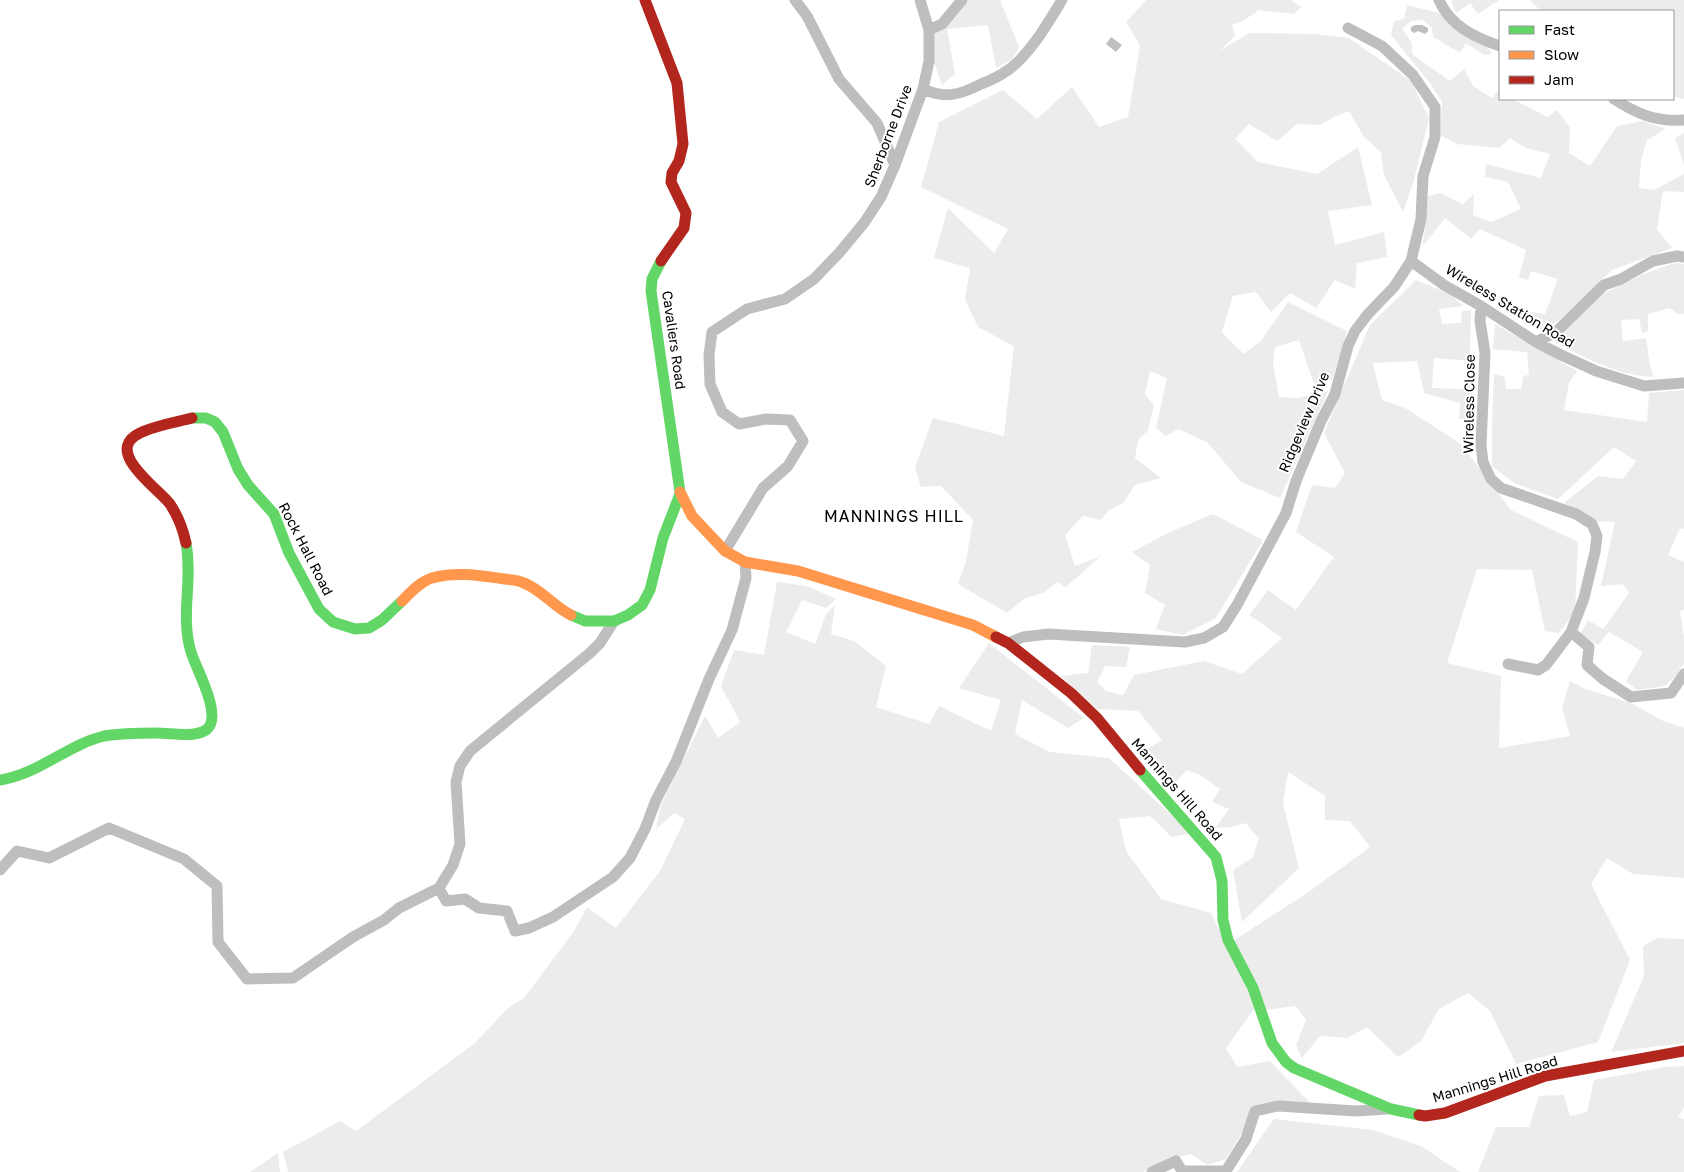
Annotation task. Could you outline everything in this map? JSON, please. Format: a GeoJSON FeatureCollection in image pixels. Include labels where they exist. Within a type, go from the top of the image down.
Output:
{"type":"FeatureCollection","features":[{"type":"Feature","properties":{"kind":"main road","name":"Cavaliers Road"},"geometry":{"type":"LineString","coordinates":[[645,0],[677,83],[683,144],[679,161],[672,173],[671,182],[686,213],[684,228],[660,263],[652,279],[652,291],[680,494]]}},
{"type":"Feature","properties":{"kind":"main road","name":"Rock Hall Road"},"geometry":{"type":"LineString","coordinates":[[0,780],[16,778],[73,747],[97,738],[128,734],[195,734],[204,732],[211,726],[213,717],[212,707],[189,645],[186,631],[185,614],[189,565],[181,524],[166,499],[131,464],[127,454],[128,445],[131,438],[139,433],[192,418],[206,418],[215,422],[223,432],[238,469],[248,485],[274,514],[289,553],[319,609],[333,622],[355,629],[369,628],[382,620],[413,590],[431,578],[455,575],[478,575],[522,582],[538,591],[562,611],[585,621],[614,621],[628,615],[642,605],[650,590],[663,538],[680,494]]}},
{"type":"Feature","properties":{"kind":"main road","name":"Mannings Hill Road"},"geometry":{"type":"LineString","coordinates":[[680,494],[692,516],[725,551],[745,562],[798,571],[973,626],[1008,643],[1071,693],[1098,718],[1128,757],[1216,857],[1222,881],[1223,920],[1228,940],[1253,988],[1272,1043],[1286,1062],[1294,1068],[1391,1109],[1425,1116],[1445,1113],[1545,1076],[1684,1051]]}},
{"type":"Feature","properties":{"kind":"street"},"geometry":{"type":"LineString","coordinates":[[795,0],[807,16],[839,79],[877,123],[895,165]]}},
{"type":"Feature","properties":{"kind":"street","name":"Sherborne Drive"},"geometry":{"type":"LineString","coordinates":[[725,551],[764,488],[788,466],[803,441],[790,420],[766,419],[739,424],[722,412],[710,384],[709,355],[712,332],[747,309],[785,299],[814,279],[840,253],[864,223],[881,197],[923,89],[929,61],[929,30],[920,0]]}},
{"type":"Feature","properties":{"kind":"street"},"geometry":{"type":"LineString","coordinates":[[929,30],[942,24],[962,0]]}},
{"type":"Feature","properties":{"kind":"street"},"geometry":{"type":"LineString","coordinates":[[923,89],[935,94],[949,95],[969,91],[1006,72],[1024,56],[1062,0]]}},
{"type":"Feature","properties":{"kind":"street"},"geometry":{"type":"LineString","coordinates":[[1440,0],[1442,8],[1464,29],[1476,38],[1499,46]]}},
{"type":"Feature","properties":{"kind":"street","name":"Ridgeview Drive"},"geometry":{"type":"LineString","coordinates":[[1008,643],[1023,637],[1048,634],[1185,642],[1204,638],[1223,627],[1286,514],[1296,480],[1335,394],[1348,346],[1355,331],[1368,314],[1394,287],[1411,261],[1421,220],[1423,176],[1435,137],[1435,107],[1413,75],[1382,46],[1348,28]]}},
{"type":"Feature","properties":{"kind":"street"},"geometry":{"type":"LineString","coordinates":[[1616,100],[1652,119],[1684,120]]}},
{"type":"Feature","properties":{"kind":"street"},"geometry":{"type":"LineString","coordinates":[[1536,342],[1556,332],[1604,285],[1621,279],[1653,261],[1677,256],[1684,257]]}},
{"type":"Feature","properties":{"kind":"street","name":"Wireless Station Road"},"geometry":{"type":"LineString","coordinates":[[1411,261],[1444,285],[1481,306],[1536,342],[1596,371],[1644,386],[1684,383]]}},
{"type":"Feature","properties":{"kind":"street","name":"Wireless Close"},"geometry":{"type":"LineString","coordinates":[[1481,306],[1480,322],[1485,353],[1481,445],[1483,462],[1491,479],[1501,488],[1576,514],[1592,524],[1596,536],[1595,552],[1584,598],[1571,632],[1546,665],[1538,670],[1508,664]]}},
{"type":"Feature","properties":{"kind":"street"},"geometry":{"type":"LineString","coordinates":[[439,888],[446,901],[465,899],[479,908],[507,910],[515,931],[553,918],[613,877],[630,858],[645,829],[656,800],[676,762],[708,679],[732,630],[746,578],[745,562]]}},
{"type":"Feature","properties":{"kind":"street"},"geometry":{"type":"LineString","coordinates":[[0,870],[17,851],[49,858],[109,828],[184,859],[217,886],[218,942],[247,979],[293,978],[353,937],[384,920],[399,908],[439,888],[453,865],[460,844],[456,782],[460,766],[470,751],[590,653],[600,643],[614,621]]}},
{"type":"Feature","properties":{"kind":"street"},"geometry":{"type":"LineString","coordinates":[[1571,632],[1589,647],[1587,665],[1603,679],[1631,698],[1671,693],[1684,674]]}},
{"type":"Feature","properties":{"kind":"street"},"geometry":{"type":"LineString","coordinates":[[1152,1172],[1176,1161],[1182,1171],[1226,1171],[1246,1139],[1255,1111],[1278,1106],[1356,1110],[1391,1109]]}},
{"type":"Feature","properties":{"kind":"shaded area"},"geometry":{"type":"Polygon","coordinates":[[[968,0],[1000,0],[1019,47],[1012,59],[996,68],[988,25],[947,29],[955,74],[942,85],[933,60],[934,33],[941,30],[968,0]]]}},
{"type":"Feature","properties":{"kind":"shaded area"},"geometry":{"type":"Polygon","coordinates":[[[1146,0],[1291,0],[1301,7],[1294,14],[1259,10],[1243,21],[1232,25],[1235,36],[1219,51],[1250,33],[1314,34],[1349,38],[1411,81],[1429,118],[1414,180],[1403,212],[1384,175],[1381,152],[1364,137],[1349,111],[1320,125],[1297,124],[1277,141],[1249,124],[1235,139],[1258,162],[1317,174],[1358,147],[1372,205],[1328,211],[1335,245],[1384,232],[1387,257],[1357,263],[1355,289],[1335,280],[1316,308],[1290,293],[1271,312],[1256,292],[1233,296],[1222,332],[1243,354],[1261,341],[1288,302],[1347,331],[1332,380],[1314,384],[1299,340],[1275,347],[1273,364],[1279,397],[1299,398],[1328,391],[1280,498],[1241,482],[1207,442],[1178,429],[1166,436],[1156,428],[1167,378],[1150,371],[1145,394],[1154,405],[1148,430],[1138,440],[1135,458],[1161,478],[1135,485],[1123,503],[1108,511],[1101,520],[1083,516],[1065,535],[1075,566],[1101,556],[1066,587],[1057,582],[1043,593],[1025,598],[1007,613],[958,584],[966,561],[973,520],[941,486],[921,487],[915,467],[933,418],[1004,436],[1014,346],[978,327],[965,300],[970,268],[934,258],[948,208],[994,253],[1008,229],[921,187],[939,122],[1003,90],[1037,119],[1072,87],[1099,127],[1128,117],[1140,45],[1126,22],[1146,0]]]}},
{"type":"Feature","properties":{"kind":"shaded area"},"geometry":{"type":"Polygon","coordinates":[[[1451,0],[1499,0],[1478,14],[1470,3],[1456,13],[1451,0]]]}},
{"type":"Feature","properties":{"kind":"shaded area"},"geometry":{"type":"Polygon","coordinates":[[[1530,0],[1684,0],[1684,99],[1674,96],[1674,10],[1540,10],[1530,0]]]}},
{"type":"Feature","properties":{"kind":"shaded area"},"geometry":{"type":"Polygon","coordinates":[[[1407,5],[1439,13],[1487,47],[1492,54],[1484,55],[1466,43],[1460,53],[1433,37],[1432,28],[1423,20],[1411,21],[1402,29],[1412,43],[1412,54],[1450,81],[1464,69],[1473,86],[1492,98],[1499,90],[1499,100],[1515,100],[1547,117],[1557,110],[1570,128],[1569,153],[1590,166],[1617,126],[1643,121],[1666,129],[1647,140],[1641,161],[1639,188],[1654,190],[1684,174],[1684,192],[1663,191],[1657,229],[1672,248],[1612,270],[1563,317],[1543,331],[1521,318],[1524,311],[1545,314],[1558,279],[1531,271],[1528,280],[1519,277],[1526,250],[1480,229],[1471,239],[1445,218],[1423,246],[1428,196],[1440,193],[1463,204],[1474,194],[1473,215],[1491,222],[1521,209],[1508,182],[1485,177],[1486,164],[1541,178],[1550,154],[1526,148],[1510,138],[1499,148],[1457,144],[1440,135],[1442,102],[1429,82],[1391,35],[1394,21],[1404,19],[1407,5]]]}},
{"type":"Feature","properties":{"kind":"shaded area"},"geometry":{"type":"Polygon","coordinates":[[[1422,25],[1428,28],[1428,31],[1425,34],[1418,31],[1414,33],[1411,31],[1411,27],[1422,25]]]}},
{"type":"Feature","properties":{"kind":"shaded area"},"geometry":{"type":"Polygon","coordinates":[[[1111,37],[1122,45],[1116,52],[1106,44],[1111,37]]]}},
{"type":"Feature","properties":{"kind":"shaded area"},"geometry":{"type":"Polygon","coordinates":[[[1684,133],[1684,165],[1675,138],[1684,133]]]}},
{"type":"Feature","properties":{"kind":"shaded area"},"geometry":{"type":"Polygon","coordinates":[[[1675,263],[1684,264],[1684,314],[1678,314],[1670,308],[1648,314],[1648,331],[1642,333],[1639,319],[1621,320],[1623,341],[1646,338],[1650,366],[1654,377],[1615,370],[1590,360],[1554,341],[1602,294],[1644,274],[1675,263]]]}},
{"type":"Feature","properties":{"kind":"shaded area"},"geometry":{"type":"Polygon","coordinates":[[[1416,280],[1450,294],[1463,306],[1439,309],[1442,324],[1461,323],[1462,311],[1471,310],[1470,361],[1434,358],[1432,388],[1462,389],[1467,377],[1473,380],[1472,420],[1459,419],[1460,403],[1424,393],[1417,361],[1373,363],[1382,400],[1407,409],[1461,444],[1511,510],[1578,542],[1575,612],[1559,633],[1545,631],[1532,570],[1477,569],[1447,663],[1501,676],[1499,748],[1570,736],[1562,708],[1570,681],[1586,689],[1633,704],[1661,720],[1684,728],[1684,878],[1633,874],[1607,858],[1591,884],[1630,960],[1598,1042],[1516,1064],[1490,1011],[1468,993],[1439,1009],[1421,1041],[1398,1057],[1367,1027],[1347,1038],[1320,1036],[1302,1058],[1296,1045],[1306,1020],[1296,1006],[1265,1010],[1233,941],[1310,891],[1370,847],[1350,821],[1325,820],[1325,796],[1288,772],[1283,803],[1299,868],[1242,922],[1233,870],[1252,858],[1259,839],[1246,823],[1232,827],[1215,828],[1229,809],[1212,802],[1220,789],[1200,775],[1187,770],[1173,785],[1140,753],[1162,740],[1138,711],[1097,709],[1061,676],[1088,673],[1092,645],[1130,647],[1126,667],[1105,666],[1097,682],[1106,691],[1123,695],[1134,675],[1204,661],[1242,674],[1282,638],[1249,615],[1268,590],[1296,610],[1334,557],[1296,532],[1312,485],[1335,488],[1345,473],[1324,433],[1370,325],[1416,280]]]}},
{"type":"Feature","properties":{"kind":"shaded area"},"geometry":{"type":"Polygon","coordinates":[[[1495,324],[1577,371],[1569,383],[1564,410],[1647,422],[1649,393],[1684,390],[1684,529],[1680,528],[1668,555],[1684,562],[1684,610],[1680,611],[1684,637],[1684,663],[1676,676],[1665,686],[1637,690],[1626,681],[1643,652],[1609,632],[1598,645],[1580,634],[1588,620],[1603,629],[1629,593],[1623,584],[1601,586],[1615,522],[1593,521],[1564,503],[1598,476],[1623,479],[1636,461],[1614,447],[1558,499],[1514,483],[1492,466],[1494,374],[1505,377],[1506,389],[1521,389],[1523,376],[1529,375],[1527,352],[1493,349],[1495,324]]]}},
{"type":"Feature","properties":{"kind":"shaded area"},"geometry":{"type":"Polygon","coordinates":[[[1213,514],[1263,540],[1215,619],[1182,635],[1156,629],[1165,605],[1145,593],[1150,565],[1132,552],[1168,533],[1213,514]]]}},
{"type":"Feature","properties":{"kind":"shaded area"},"geometry":{"type":"Polygon","coordinates":[[[777,582],[807,586],[836,599],[826,608],[802,600],[786,632],[815,644],[826,614],[835,605],[831,634],[854,641],[886,666],[876,707],[929,724],[939,706],[991,731],[1001,700],[959,688],[989,643],[1084,718],[1068,728],[1022,700],[1015,734],[1050,752],[1109,758],[1191,833],[1172,837],[1150,816],[1119,819],[1126,851],[1161,899],[1211,913],[1253,997],[1254,1009],[1226,1048],[1237,1067],[1270,1061],[1312,1105],[1255,1111],[1226,1159],[1207,1165],[1191,1154],[1162,1161],[1143,1172],[288,1172],[283,1152],[340,1121],[356,1131],[475,1043],[507,1009],[524,998],[574,931],[587,907],[616,928],[660,871],[685,819],[674,813],[656,829],[661,805],[705,716],[718,738],[740,722],[721,686],[734,650],[764,655],[777,582]]]}},
{"type":"Feature","properties":{"kind":"shaded area"},"geometry":{"type":"Polygon","coordinates":[[[1657,938],[1684,939],[1684,1043],[1611,1052],[1644,976],[1643,946],[1657,938]]]}},
{"type":"Feature","properties":{"kind":"shaded area"},"geometry":{"type":"Polygon","coordinates":[[[1684,1066],[1684,1107],[1678,1118],[1684,1119],[1684,1172],[1478,1172],[1496,1127],[1529,1127],[1539,1096],[1564,1095],[1570,1116],[1587,1112],[1594,1080],[1666,1067],[1684,1066]]]}},
{"type":"Feature","properties":{"kind":"shaded area"},"geometry":{"type":"Polygon","coordinates":[[[1274,1119],[1373,1130],[1421,1146],[1460,1172],[1237,1172],[1274,1119]]]}},
{"type":"Feature","properties":{"kind":"shaded area"},"geometry":{"type":"Polygon","coordinates":[[[278,1153],[280,1172],[250,1172],[278,1153]]]}},
{"type":"Feature","properties":{"kind":"traffic: fast"},"geometry":{"type":"LineString","coordinates":[[661,261],[652,279],[651,291],[680,492]]}},
{"type":"Feature","properties":{"kind":"traffic: fast"},"geometry":{"type":"LineString","coordinates":[[192,418],[206,418],[215,422],[223,432],[238,469],[248,485],[274,514],[289,553],[319,609],[333,622],[355,629],[369,628],[382,620],[402,601]]}},
{"type":"Feature","properties":{"kind":"traffic: fast"},"geometry":{"type":"LineString","coordinates":[[571,615],[585,621],[614,621],[628,615],[642,605],[650,590],[663,538],[680,494]]}},
{"type":"Feature","properties":{"kind":"traffic: fast"},"geometry":{"type":"LineString","coordinates":[[0,780],[28,772],[78,746],[104,736],[138,733],[195,734],[206,730],[211,724],[210,704],[188,639],[186,612],[188,557],[186,543]]}},
{"type":"Feature","properties":{"kind":"traffic: fast"},"geometry":{"type":"LineString","coordinates":[[1140,770],[1216,857],[1222,881],[1223,920],[1228,940],[1253,988],[1272,1043],[1286,1062],[1294,1068],[1391,1109],[1419,1115]]}},
{"type":"Feature","properties":{"kind":"traffic: slow"},"geometry":{"type":"LineString","coordinates":[[680,492],[692,516],[725,551],[745,562],[798,571],[973,625],[996,637]]}},
{"type":"Feature","properties":{"kind":"traffic: slow"},"geometry":{"type":"LineString","coordinates":[[402,601],[416,588],[432,578],[450,575],[469,575],[522,582],[537,590],[571,615]]}},
{"type":"Feature","properties":{"kind":"traffic: jam"},"geometry":{"type":"LineString","coordinates":[[645,0],[677,83],[683,144],[679,161],[672,173],[671,182],[686,213],[684,228],[661,261]]}},
{"type":"Feature","properties":{"kind":"traffic: jam"},"geometry":{"type":"LineString","coordinates":[[186,543],[180,523],[170,504],[137,470],[127,450],[130,441],[140,433],[158,426],[192,418]]}},
{"type":"Feature","properties":{"kind":"traffic: jam"},"geometry":{"type":"LineString","coordinates":[[996,637],[1008,643],[1071,693],[1097,718],[1140,770]]}},
{"type":"Feature","properties":{"kind":"traffic: jam"},"geometry":{"type":"LineString","coordinates":[[1419,1115],[1445,1113],[1545,1076],[1684,1051]]}},
{"type":"Feature","properties":{"kind":"district","name":"MANNINGS HILL"},"geometry":{"type":"Point","coordinates":[894,516]}}]}
